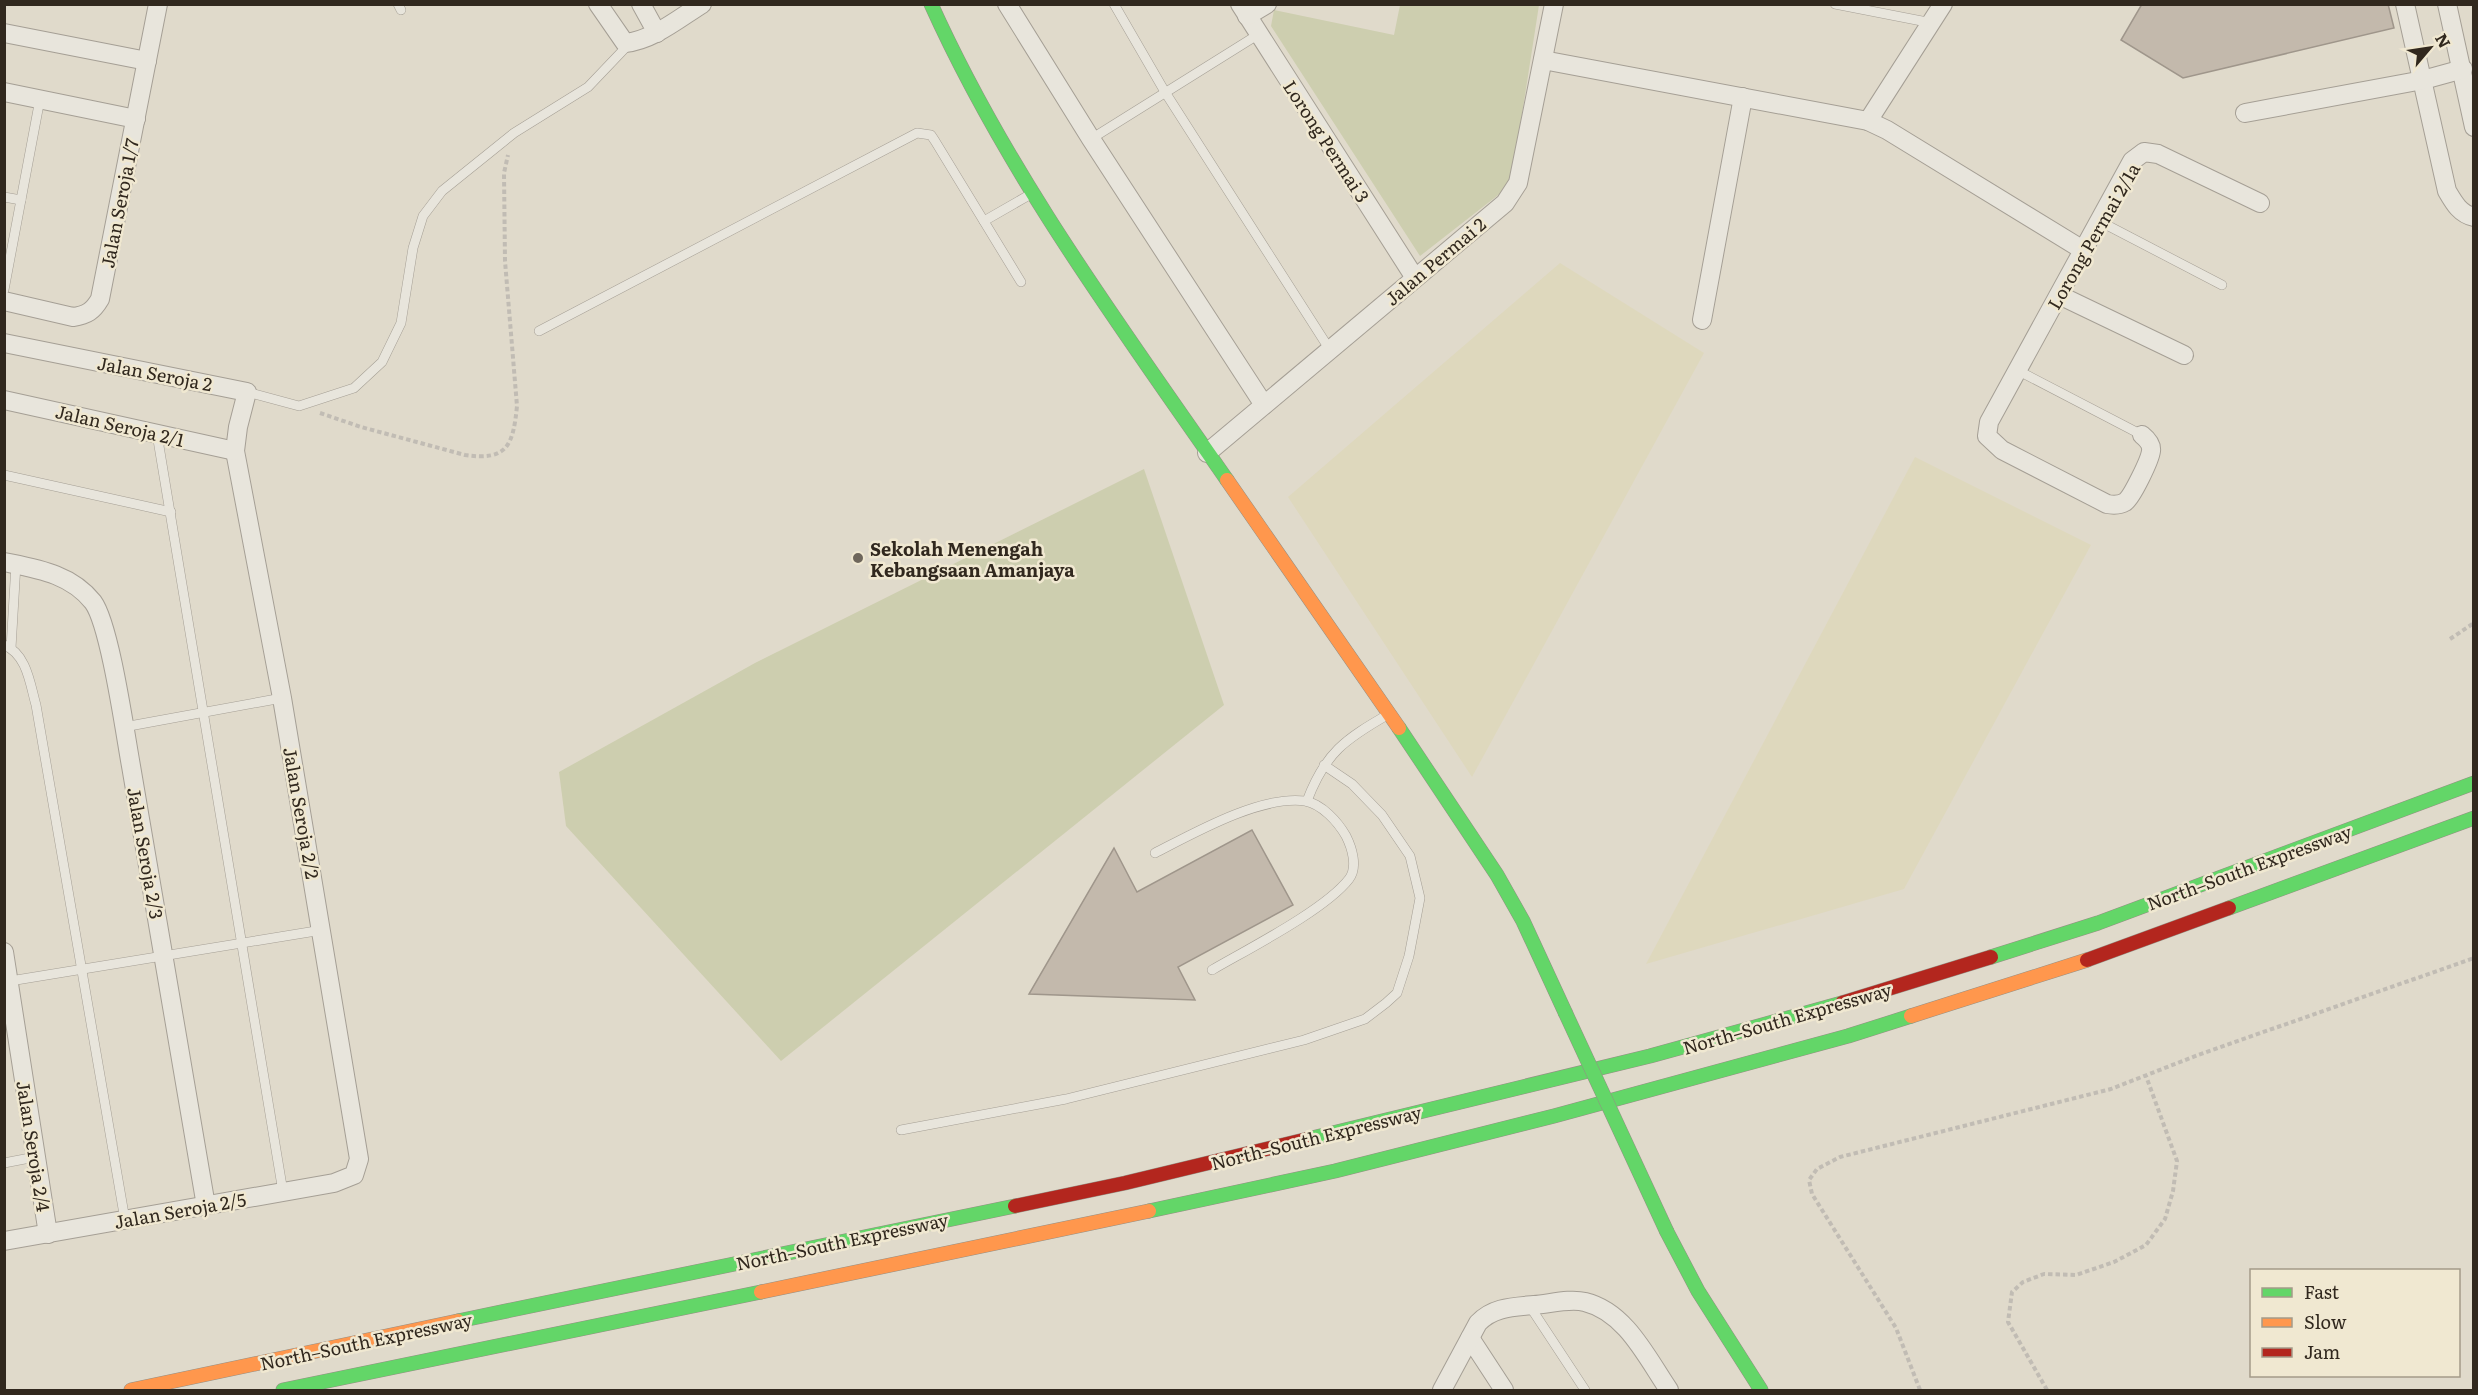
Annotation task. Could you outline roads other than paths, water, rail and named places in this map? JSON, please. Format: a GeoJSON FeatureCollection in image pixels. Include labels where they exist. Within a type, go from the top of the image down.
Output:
{"type":"FeatureCollection","features":[{"type":"Feature","properties":{"kind":"main road"},"geometry":{"type":"LineString","coordinates":[[931,4],[957,62],[1033,193],[1097,293],[1497,874],[1523,921],[1667,1232],[1698,1291],[1761,1390]]}},
{"type":"Feature","properties":{"kind":"main road","name":"North–South Expressway"},"geometry":{"type":"LineString","coordinates":[[131,1390],[1125,1183],[1650,1056],[1892,989],[2098,923],[2474,783]]}},
{"type":"Feature","properties":{"kind":"main road","name":"North–South Expressway"},"geometry":{"type":"LineString","coordinates":[[283,1390],[1335,1171],[1554,1116],[1848,1036],[2096,957],[2474,818]]}},
{"type":"Feature","properties":{"kind":"street","name":"Jalan Seroja 1/7"},"geometry":{"type":"LineString","coordinates":[[4,302],[73,318],[94,310],[100,299],[159,4]]}},
{"type":"Feature","properties":{"kind":"street"},"geometry":{"type":"LineString","coordinates":[[598,4],[628,43],[657,33],[702,4]]}},
{"type":"Feature","properties":{"kind":"street"},"geometry":{"type":"LineString","coordinates":[[641,4],[657,33]]}},
{"type":"Feature","properties":{"kind":"street"},"geometry":{"type":"LineString","coordinates":[[1007,4],[1091,139],[1264,405]]}},
{"type":"Feature","properties":{"kind":"street"},"geometry":{"type":"LineString","coordinates":[[1243,10],[1266,4]]}},
{"type":"Feature","properties":{"kind":"street","name":"Jalan Permai 2"},"geometry":{"type":"LineString","coordinates":[[1208,453],[1504,203],[1518,183],[1554,4]]}},
{"type":"Feature","properties":{"kind":"street"},"geometry":{"type":"LineString","coordinates":[[1868,121],[1943,4]]}},
{"type":"Feature","properties":{"kind":"street"},"geometry":{"type":"LineString","coordinates":[[2405,4],[2447,192],[2456,206],[2468,216],[2474,217]]}},
{"type":"Feature","properties":{"kind":"street"},"geometry":{"type":"LineString","coordinates":[[2447,4],[2474,127]]}},
{"type":"Feature","properties":{"kind":"street","name":"Lorong Permai 3"},"geometry":{"type":"LineString","coordinates":[[1243,10],[1415,278]]}},
{"type":"Feature","properties":{"kind":"street"},"geometry":{"type":"LineString","coordinates":[[4,33],[147,61]]}},
{"type":"Feature","properties":{"kind":"street"},"geometry":{"type":"LineString","coordinates":[[1543,60],[1868,121],[1887,130],[2084,250]]}},
{"type":"Feature","properties":{"kind":"street"},"geometry":{"type":"LineString","coordinates":[[2245,113],[2423,80],[2463,69]]}},
{"type":"Feature","properties":{"kind":"street"},"geometry":{"type":"LineString","coordinates":[[4,92],[136,119]]}},
{"type":"Feature","properties":{"kind":"street"},"geometry":{"type":"LineString","coordinates":[[1702,321],[1743,97]]}},
{"type":"Feature","properties":{"kind":"street","name":"Lorong Permai 2/1a"},"geometry":{"type":"LineString","coordinates":[[2142,435],[2148,440],[2151,452],[2131,496],[2116,505],[2107,504],[2002,450],[1987,436],[1989,422],[2132,161],[2144,152],[2158,154],[2260,204]]}},
{"type":"Feature","properties":{"kind":"street"},"geometry":{"type":"LineString","coordinates":[[2059,295],[2184,356]]}},
{"type":"Feature","properties":{"kind":"street","name":"Jalan Seroja 2"},"geometry":{"type":"LineString","coordinates":[[4,343],[247,392]]}},
{"type":"Feature","properties":{"kind":"street"},"geometry":{"type":"LineString","coordinates":[[235,451],[238,427],[247,392]]}},
{"type":"Feature","properties":{"kind":"street","name":"Jalan Seroja 2/1"},"geometry":{"type":"LineString","coordinates":[[4,400],[235,451]]}},
{"type":"Feature","properties":{"kind":"street","name":"Jalan Seroja 2/2"},"geometry":{"type":"LineString","coordinates":[[235,451],[282,698],[322,930],[359,1159],[354,1175]]}},
{"type":"Feature","properties":{"kind":"street","name":"Jalan Seroja 2/3"},"geometry":{"type":"LineString","coordinates":[[10,563],[46,570],[73,582],[94,604],[106,637],[124,727],[206,1206]]}},
{"type":"Feature","properties":{"kind":"street","name":"Jalan Seroja 2/4"},"geometry":{"type":"LineString","coordinates":[[4,952],[10,981],[13,1072],[35,1157],[48,1234]]}},
{"type":"Feature","properties":{"kind":"street","name":"Jalan Seroja 2/5"},"geometry":{"type":"LineString","coordinates":[[4,1240],[334,1183],[354,1175]]}},
{"type":"Feature","properties":{"kind":"street"},"geometry":{"type":"LineString","coordinates":[[1442,1390],[1478,1323],[1487,1314],[1506,1308],[1583,1301],[1609,1312],[1637,1341],[1669,1390]]}},
{"type":"Feature","properties":{"kind":"street"},"geometry":{"type":"LineString","coordinates":[[1470,1338],[1504,1390]]}},
{"type":"Feature","properties":{"kind":"lane"},"geometry":{"type":"LineString","coordinates":[[1114,4],[1165,92],[1330,350]]}},
{"type":"Feature","properties":{"kind":"lane"},"geometry":{"type":"LineString","coordinates":[[1835,4],[1932,23]]}},
{"type":"Feature","properties":{"kind":"lane"},"geometry":{"type":"LineString","coordinates":[[1091,139],[1259,34]]}},
{"type":"Feature","properties":{"kind":"lane"},"geometry":{"type":"LineString","coordinates":[[247,392],[299,406],[354,388],[382,363],[401,323],[413,248],[423,216],[442,191],[514,133],[588,87],[628,43]]}},
{"type":"Feature","properties":{"kind":"lane"},"geometry":{"type":"LineString","coordinates":[[4,290],[40,99]]}},
{"type":"Feature","properties":{"kind":"lane"},"geometry":{"type":"LineString","coordinates":[[539,331],[917,133],[931,135],[1021,282]]}},
{"type":"Feature","properties":{"kind":"lane"},"geometry":{"type":"LineString","coordinates":[[984,221],[1033,193]]}},
{"type":"Feature","properties":{"kind":"lane"},"geometry":{"type":"LineString","coordinates":[[4,197],[21,200]]}},
{"type":"Feature","properties":{"kind":"lane"},"geometry":{"type":"LineString","coordinates":[[2099,221],[2222,285]]}},
{"type":"Feature","properties":{"kind":"lane"},"geometry":{"type":"LineString","coordinates":[[2017,370],[2142,435]]}},
{"type":"Feature","properties":{"kind":"lane"},"geometry":{"type":"LineString","coordinates":[[157,433],[283,1192]]}},
{"type":"Feature","properties":{"kind":"lane"},"geometry":{"type":"LineString","coordinates":[[4,475],[171,512]]}},
{"type":"Feature","properties":{"kind":"lane"},"geometry":{"type":"LineString","coordinates":[[10,563],[8,647],[25,665],[36,705],[126,1220]]}},
{"type":"Feature","properties":{"kind":"lane"},"geometry":{"type":"LineString","coordinates":[[124,727],[282,698]]}},
{"type":"Feature","properties":{"kind":"lane"},"geometry":{"type":"LineString","coordinates":[[1307,801],[1316,777],[1338,748],[1357,732],[1389,714]]}},
{"type":"Feature","properties":{"kind":"lane"},"geometry":{"type":"LineString","coordinates":[[900,1130],[1066,1099],[1304,1041],[1365,1019],[1386,1003],[1397,993],[1409,956],[1420,898],[1410,856],[1382,815],[1352,784],[1324,765]]}},
{"type":"Feature","properties":{"kind":"lane"},"geometry":{"type":"LineString","coordinates":[[1155,853],[1210,825],[1257,807],[1291,801],[1307,801],[1334,817],[1346,836],[1354,857],[1350,877],[1329,897],[1302,916],[1212,970]]}},
{"type":"Feature","properties":{"kind":"lane"},"geometry":{"type":"LineString","coordinates":[[10,981],[322,930]]}},
{"type":"Feature","properties":{"kind":"lane"},"geometry":{"type":"LineString","coordinates":[[4,1163],[35,1157]]}},
{"type":"Feature","properties":{"kind":"lane"},"geometry":{"type":"LineString","coordinates":[[1529,1305],[1585,1390]]}},
{"type":"Feature","properties":{"kind":"place","name":"Sekolah Menengah Kebangsaan Amanjaya"},"geometry":{"type":"Point","coordinates":[858,558]}}]}
